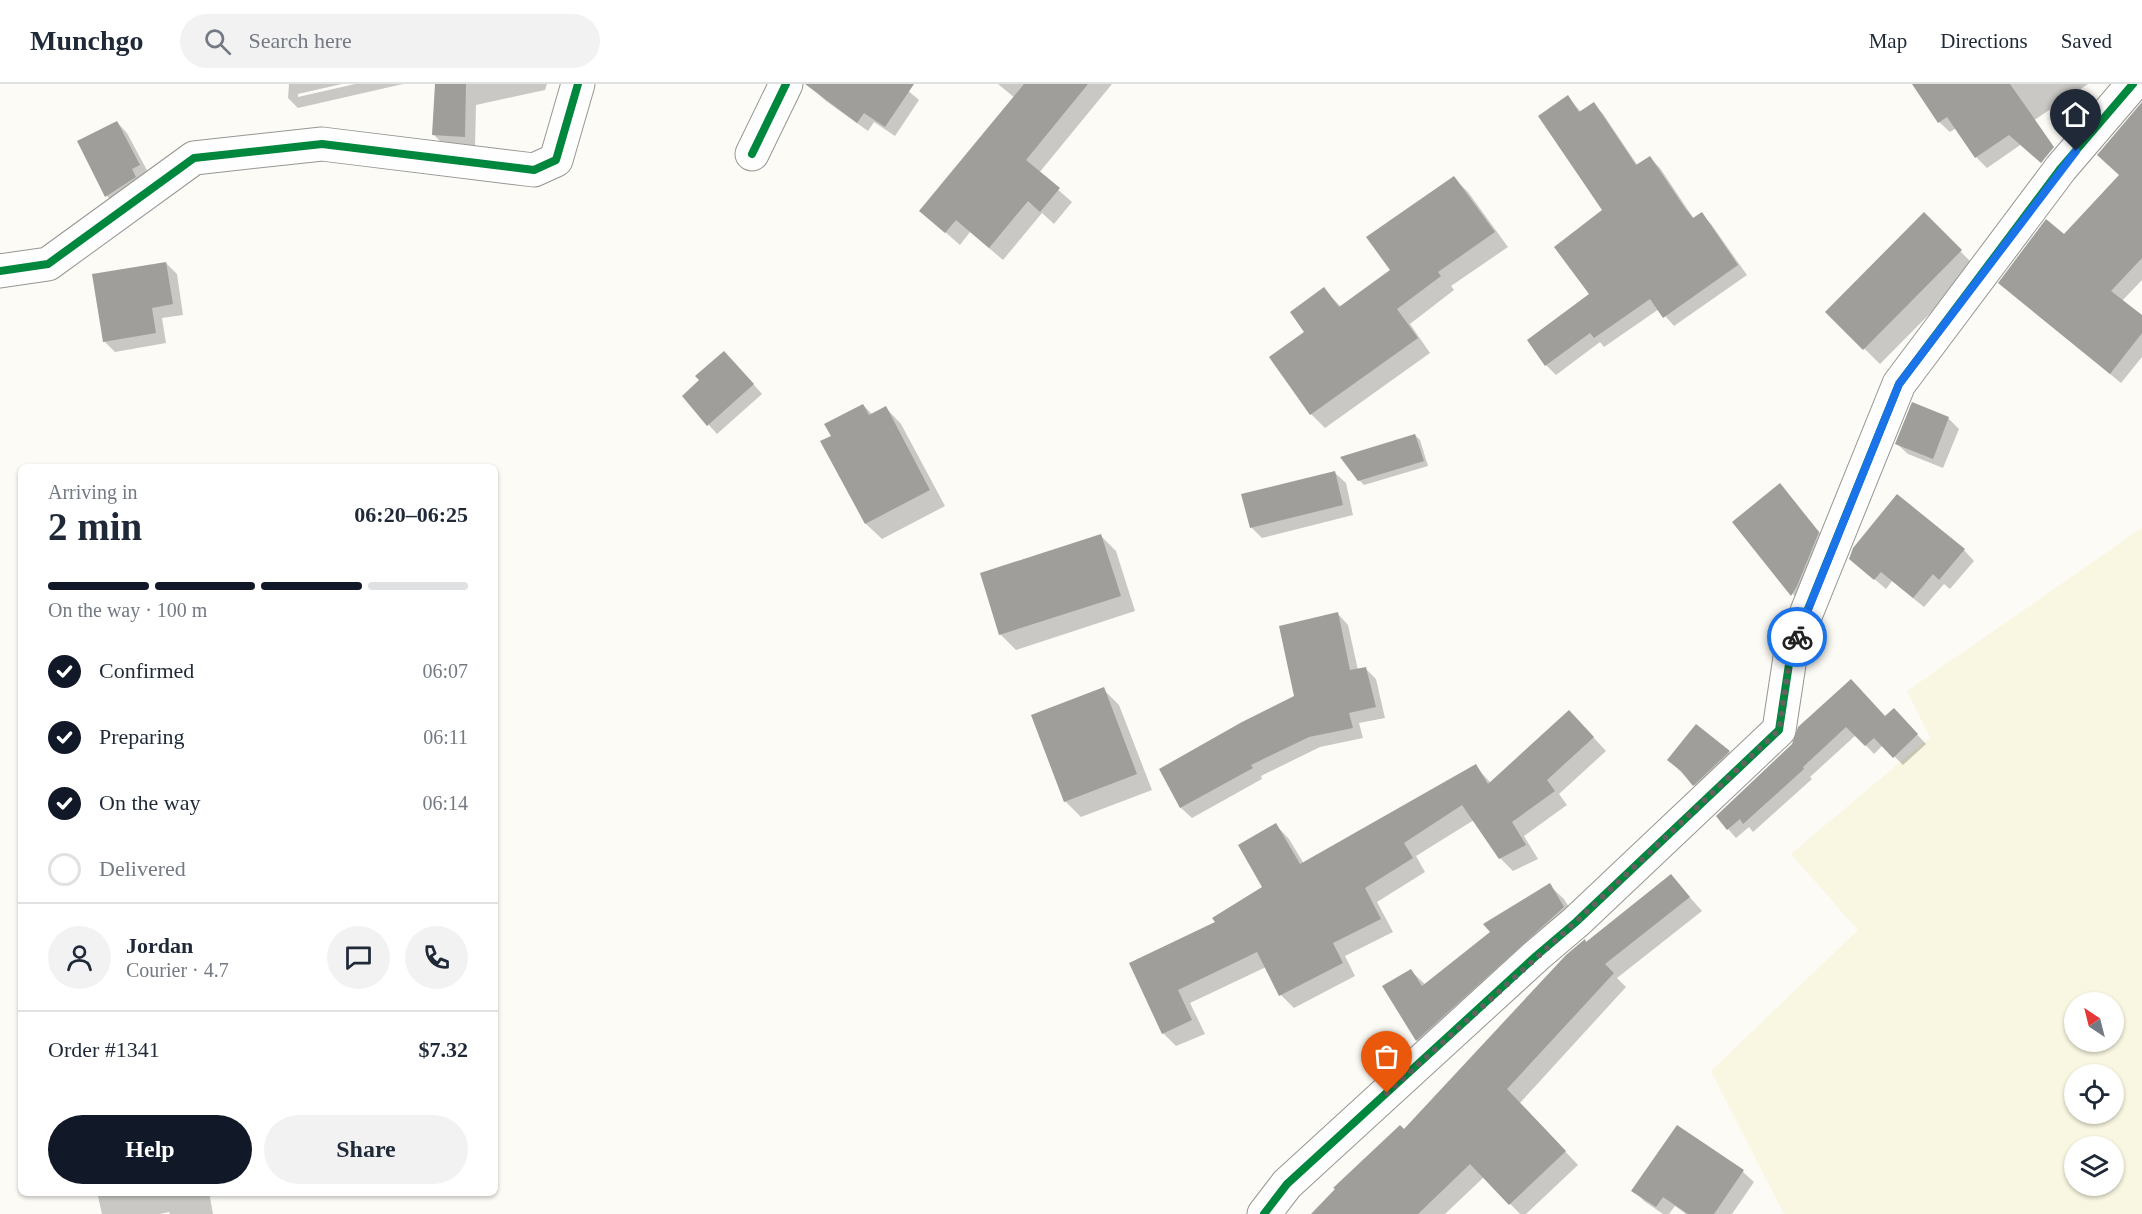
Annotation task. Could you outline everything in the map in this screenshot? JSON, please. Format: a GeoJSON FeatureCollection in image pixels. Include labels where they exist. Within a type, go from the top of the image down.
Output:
{"type":"FeatureCollection","features":[{"type":"Feature","properties":{"kind":"street"},"geometry":{"type":"LineString","coordinates":[[0,272],[48,264],[194,158],[322,144],[534,170],[556,160],[578,84]]}},
{"type":"Feature","properties":{"kind":"street"},"geometry":{"type":"LineString","coordinates":[[752,154],[786,84]]}},
{"type":"Feature","properties":{"kind":"street"},"geometry":{"type":"LineString","coordinates":[[1264,1214],[1287,1184],[1527,963],[1576,922],[1779,730],[1791,651],[1899,384],[2061,168],[2133,84]]}},
{"type":"Feature","properties":{"kind":"shaded area"},"geometry":{"type":"Polygon","coordinates":[[[2142,528],[2142,1214],[1784,1214],[1711,1071],[1858,930],[1791,854],[1930,737],[1907,691],[2142,528]]]}},
{"type":"Feature","properties":{"kind":"building"},"geometry":{"type":"Polygon","coordinates":[[[435,84],[466,84],[465,137],[432,135],[435,84]]]}},
{"type":"Feature","properties":{"kind":"building"},"geometry":{"type":"Polygon","coordinates":[[[805,84],[914,84],[885,127],[864,113],[857,123],[805,84]]]}},
{"type":"Feature","properties":{"kind":"building"},"geometry":{"type":"Polygon","coordinates":[[[1024,84],[1088,84],[1026,160],[1060,188],[1040,212],[1028,201],[989,248],[956,220],[945,233],[919,211],[1024,84]]]}},
{"type":"Feature","properties":{"kind":"building"},"geometry":{"type":"Polygon","coordinates":[[[1912,84],[2010,84],[2054,147],[2041,163],[2009,135],[1975,158],[1947,117],[1938,123],[1912,84]]]}},
{"type":"Feature","properties":{"kind":"building"},"geometry":{"type":"Polygon","coordinates":[[[1568,95],[1579,112],[1594,102],[1636,165],[1650,156],[1693,218],[1702,212],[1738,265],[1663,318],[1650,299],[1594,338],[1590,333],[1545,366],[1527,340],[1589,294],[1554,247],[1602,210],[1538,116],[1568,95]]]}},
{"type":"Feature","properties":{"kind":"building"},"geometry":{"type":"Polygon","coordinates":[[[2142,102],[2142,258],[2111,291],[2142,315],[2142,333],[2110,374],[1998,283],[2046,219],[2064,234],[2119,175],[2097,155],[2142,102]]]}},
{"type":"Feature","properties":{"kind":"building"},"geometry":{"type":"Polygon","coordinates":[[[117,121],[140,165],[132,169],[136,177],[105,197],[77,141],[117,121]]]}},
{"type":"Feature","properties":{"kind":"building"},"geometry":{"type":"Polygon","coordinates":[[[1454,176],[1495,232],[1438,272],[1441,276],[1397,309],[1418,338],[1310,415],[1269,357],[1304,332],[1290,312],[1324,287],[1339,307],[1390,270],[1366,237],[1454,176]]]}},
{"type":"Feature","properties":{"kind":"building"},"geometry":{"type":"Polygon","coordinates":[[[1924,212],[1962,250],[1863,350],[1825,312],[1924,212]]]}},
{"type":"Feature","properties":{"kind":"building"},"geometry":{"type":"Polygon","coordinates":[[[166,262],[173,304],[152,308],[156,333],[103,342],[92,274],[166,262]]]}},
{"type":"Feature","properties":{"kind":"building"},"geometry":{"type":"Polygon","coordinates":[[[724,351],[754,384],[707,426],[682,396],[699,380],[695,376],[724,351]]]}},
{"type":"Feature","properties":{"kind":"building"},"geometry":{"type":"Polygon","coordinates":[[[1912,402],[1949,417],[1933,459],[1895,444],[1912,402]]]}},
{"type":"Feature","properties":{"kind":"building"},"geometry":{"type":"Polygon","coordinates":[[[863,404],[869,415],[886,406],[930,490],[865,524],[820,441],[831,436],[824,424],[863,404]]]}},
{"type":"Feature","properties":{"kind":"building"},"geometry":{"type":"Polygon","coordinates":[[[1415,434],[1424,461],[1358,481],[1340,457],[1415,434]]]}},
{"type":"Feature","properties":{"kind":"building"},"geometry":{"type":"Polygon","coordinates":[[[1335,471],[1343,505],[1250,528],[1241,494],[1335,471]]]}},
{"type":"Feature","properties":{"kind":"building"},"geometry":{"type":"Polygon","coordinates":[[[1780,483],[1819,532],[1791,596],[1732,522],[1780,483]]]}},
{"type":"Feature","properties":{"kind":"building"},"geometry":{"type":"Polygon","coordinates":[[[1897,494],[1965,549],[1939,580],[1933,574],[1913,598],[1881,572],[1874,580],[1849,559],[1853,548],[1897,494]]]}},
{"type":"Feature","properties":{"kind":"building"},"geometry":{"type":"Polygon","coordinates":[[[1101,534],[1121,596],[999,635],[980,573],[1101,534]]]}},
{"type":"Feature","properties":{"kind":"building"},"geometry":{"type":"Polygon","coordinates":[[[1338,612],[1350,670],[1366,667],[1376,707],[1349,713],[1353,728],[1309,737],[1251,765],[1253,768],[1180,808],[1159,769],[1242,722],[1294,696],[1279,626],[1338,612]]]}},
{"type":"Feature","properties":{"kind":"building"},"geometry":{"type":"Polygon","coordinates":[[[1851,679],[1885,716],[1894,708],[1918,734],[1893,758],[1874,738],[1865,746],[1846,727],[1743,824],[1740,819],[1727,830],[1716,816],[1792,744],[1798,727],[1851,679]]]}},
{"type":"Feature","properties":{"kind":"building"},"geometry":{"type":"Polygon","coordinates":[[[1104,687],[1137,774],[1064,802],[1031,715],[1104,687]]]}},
{"type":"Feature","properties":{"kind":"building"},"geometry":{"type":"Polygon","coordinates":[[[1569,710],[1594,737],[1547,780],[1555,791],[1512,822],[1526,845],[1499,859],[1462,805],[1404,843],[1413,858],[1365,888],[1381,919],[1333,943],[1343,963],[1279,996],[1257,952],[1178,990],[1192,1020],[1162,1034],[1129,963],[1215,922],[1212,918],[1262,887],[1238,845],[1276,823],[1300,864],[1476,764],[1488,784],[1569,710]]]}},
{"type":"Feature","properties":{"kind":"building"},"geometry":{"type":"Polygon","coordinates":[[[1696,724],[1730,751],[1693,786],[1681,771],[1667,760],[1696,724]]]}},
{"type":"Feature","properties":{"kind":"building"},"geometry":{"type":"Polygon","coordinates":[[[1671,874],[1690,897],[1605,964],[1614,973],[1507,1089],[1566,1151],[1509,1205],[1470,1164],[1418,1214],[1311,1214],[1335,1189],[1333,1188],[1400,1125],[1404,1129],[1566,955],[1585,939],[1586,942],[1671,874]]]}},
{"type":"Feature","properties":{"kind":"building"},"geometry":{"type":"Polygon","coordinates":[[[1550,883],[1564,907],[1416,1041],[1382,986],[1411,969],[1422,986],[1490,932],[1483,924],[1550,883]]]}},
{"type":"Feature","properties":{"kind":"building"},"geometry":{"type":"Polygon","coordinates":[[[1677,1125],[1744,1170],[1714,1214],[1688,1214],[1663,1197],[1656,1207],[1631,1191],[1677,1125]]]}},
{"type":"Feature","properties":{"kind":"cycle path"},"geometry":{"type":"LineString","coordinates":[[0,271],[48,264],[194,158],[322,144],[534,170],[556,160],[578,84]]}},
{"type":"Feature","properties":{"kind":"cycle path"},"geometry":{"type":"LineString","coordinates":[[752,154],[786,84]]}},
{"type":"Feature","properties":{"kind":"cycle path"},"geometry":{"type":"LineString","coordinates":[[1264,1214],[1287,1184],[1576,922],[1779,730],[1791,651],[1899,384],[2061,168],[2133,84]]}},
{"type":"Feature","properties":{"kind":"way so far"},"geometry":{"type":"LineString","coordinates":[[1387,1093],[1576,922],[1779,730],[1791,651],[1797,637]]}},
{"type":"Feature","properties":{"kind":"route"},"geometry":{"type":"LineString","coordinates":[[1797,637],[1899,384],[2076,151]]}}]}
